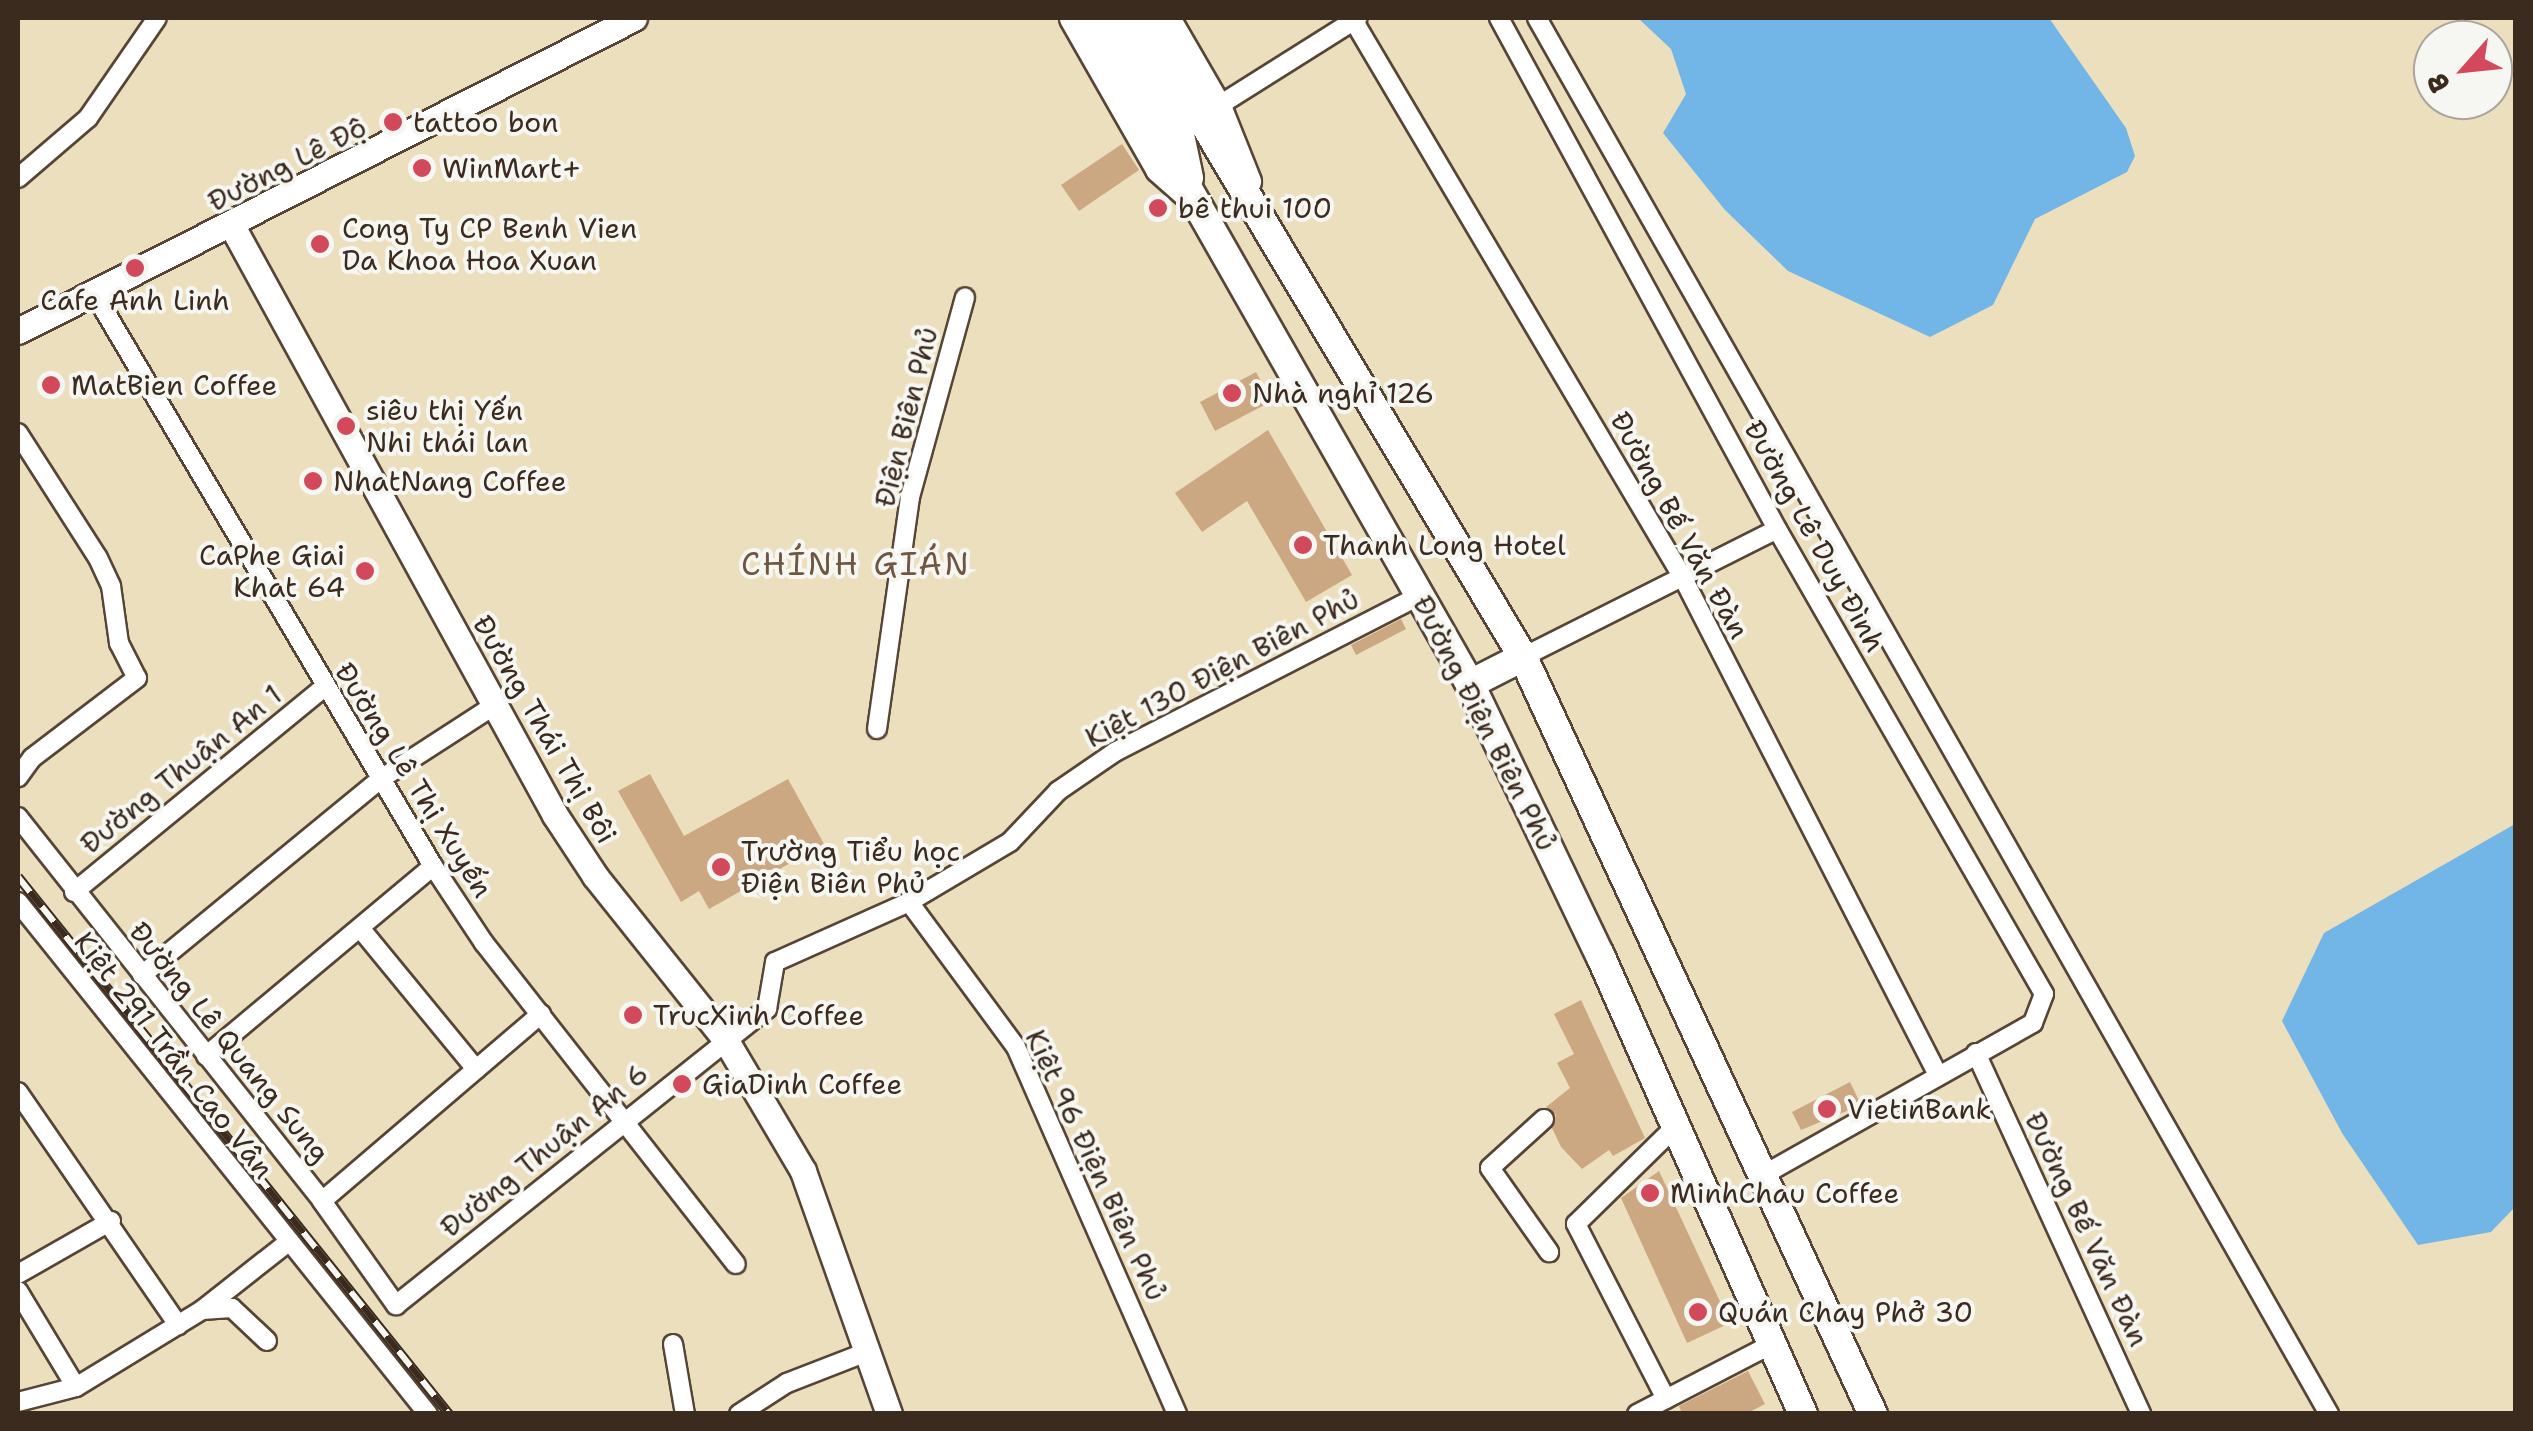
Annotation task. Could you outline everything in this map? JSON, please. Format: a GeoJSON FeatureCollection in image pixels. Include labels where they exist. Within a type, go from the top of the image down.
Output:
{"type":"FeatureCollection","features":[{"type":"Feature","properties":{"kind":"main road"},"geometry":{"type":"LineString","coordinates":[[1091,18],[1192,199]]}},
{"type":"Feature","properties":{"kind":"main road"},"geometry":{"type":"LineString","coordinates":[[1116,18],[1179,130],[1192,199]]}},
{"type":"Feature","properties":{"kind":"main road"},"geometry":{"type":"LineString","coordinates":[[1142,18],[1257,204],[1523,657],[1873,1414]]}},
{"type":"Feature","properties":{"kind":"main road","name":"Đường Điện Biên Phủ"},"geometry":{"type":"LineString","coordinates":[[1192,199],[1470,684],[1676,1126],[1803,1414]]}},
{"type":"Feature","properties":{"kind":"main road"},"geometry":{"type":"LineString","coordinates":[[1470,684],[1523,657]]}},
{"type":"Feature","properties":{"kind":"street"},"geometry":{"type":"LineString","coordinates":[[18,178],[88,118],[158,18]]}},
{"type":"Feature","properties":{"kind":"street","name":"Đường Lê Độ"},"geometry":{"type":"LineString","coordinates":[[18,331],[232,226],[634,18]]}},
{"type":"Feature","properties":{"kind":"street","name":"Đường Điện Biên Phủ"},"geometry":{"type":"LineString","coordinates":[[1072,18],[1156,165],[1192,199]]}},
{"type":"Feature","properties":{"kind":"street"},"geometry":{"type":"LineString","coordinates":[[1168,18],[1218,106],[1257,204]]}},
{"type":"Feature","properties":{"kind":"street"},"geometry":{"type":"LineString","coordinates":[[1218,106],[1354,18]]}},
{"type":"Feature","properties":{"kind":"street","name":"Đường Bế Văn Đàn"},"geometry":{"type":"LineString","coordinates":[[1354,18],[1682,576],[1937,1073]]}},
{"type":"Feature","properties":{"kind":"street","name":"Đường Lê Duy Đình"},"geometry":{"type":"LineString","coordinates":[[1498,18],[1777,528],[2044,994],[2033,1023],[1976,1052]]}},
{"type":"Feature","properties":{"kind":"street"},"geometry":{"type":"LineString","coordinates":[[1538,18],[2329,1414]]}},
{"type":"Feature","properties":{"kind":"street","name":"Đường Thái Thị Bôi"},"geometry":{"type":"LineString","coordinates":[[232,226],[594,876],[726,1039],[803,1171],[889,1414]]}},
{"type":"Feature","properties":{"kind":"street","name":"Đường Lê Thị Xuyến"},"geometry":{"type":"LineString","coordinates":[[94,293],[323,688],[433,866],[622,1122],[736,1264]]}},
{"type":"Feature","properties":{"kind":"street","name":"Điện Biên Phủ"},"geometry":{"type":"LineString","coordinates":[[877,729],[910,497],[966,297]]}},
{"type":"Feature","properties":{"kind":"street"},"geometry":{"type":"LineString","coordinates":[[18,433],[98,558],[111,586],[119,643],[137,678],[118,699],[32,758],[18,777]]}},
{"type":"Feature","properties":{"kind":"street"},"geometry":{"type":"LineString","coordinates":[[1523,657],[1777,528]]}},
{"type":"Feature","properties":{"kind":"street","name":"Kiệt 130 Điện Biên Phủ"},"geometry":{"type":"LineString","coordinates":[[726,1039],[767,1008],[775,962],[910,902],[1010,842],[1058,792],[1115,752],[1421,595]]}},
{"type":"Feature","properties":{"kind":"street","name":"Đường Thuận An 1"},"geometry":{"type":"LineString","coordinates":[[74,892],[323,688]]}},
{"type":"Feature","properties":{"kind":"street"},"geometry":{"type":"LineString","coordinates":[[142,975],[379,780],[496,705]]}},
{"type":"Feature","properties":{"kind":"street","name":"Đường Lê Quang Sung"},"geometry":{"type":"LineString","coordinates":[[18,817],[322,1201],[396,1304]]}},
{"type":"Feature","properties":{"kind":"street"},"geometry":{"type":"LineString","coordinates":[[206,1056],[433,866]]}},
{"type":"Feature","properties":{"kind":"street","name":"Kiệt 291 Trần Cao Vân"},"geometry":{"type":"LineString","coordinates":[[18,902],[428,1414]]}},
{"type":"Feature","properties":{"kind":"street","name":"Kiệt 96 Điện Biên Phủ"},"geometry":{"type":"LineString","coordinates":[[910,902],[1016,1047],[1177,1414]]}},
{"type":"Feature","properties":{"kind":"street"},"geometry":{"type":"LineString","coordinates":[[360,928],[476,1068]]}},
{"type":"Feature","properties":{"kind":"street"},"geometry":{"type":"LineString","coordinates":[[322,1201],[541,1014]]}},
{"type":"Feature","properties":{"kind":"street","name":"Đường Thuận An 6"},"geometry":{"type":"LineString","coordinates":[[396,1304],[726,1039]]}},
{"type":"Feature","properties":{"kind":"street"},"geometry":{"type":"LineString","coordinates":[[1763,1175],[1976,1052]]}},
{"type":"Feature","properties":{"kind":"street","name":"Đường Bế Văn Đàn"},"geometry":{"type":"LineString","coordinates":[[1976,1052],[2141,1414]]}},
{"type":"Feature","properties":{"kind":"street"},"geometry":{"type":"LineString","coordinates":[[18,1092],[111,1221],[178,1325]]}},
{"type":"Feature","properties":{"kind":"street"},"geometry":{"type":"LineString","coordinates":[[1544,1119],[1490,1168],[1549,1252]]}},
{"type":"Feature","properties":{"kind":"street"},"geometry":{"type":"LineString","coordinates":[[1666,1399],[1576,1224],[1676,1126]]}},
{"type":"Feature","properties":{"kind":"street"},"geometry":{"type":"LineString","coordinates":[[18,1274],[111,1221]]}},
{"type":"Feature","properties":{"kind":"street"},"geometry":{"type":"LineString","coordinates":[[18,1402],[76,1388],[202,1310],[287,1242]]}},
{"type":"Feature","properties":{"kind":"street"},"geometry":{"type":"LineString","coordinates":[[18,1292],[76,1388]]}},
{"type":"Feature","properties":{"kind":"street"},"geometry":{"type":"LineString","coordinates":[[202,1310],[232,1308],[267,1341]]}},
{"type":"Feature","properties":{"kind":"street"},"geometry":{"type":"LineString","coordinates":[[673,1344],[685,1414]]}},
{"type":"Feature","properties":{"kind":"street"},"geometry":{"type":"LineString","coordinates":[[1637,1414],[1772,1344]]}},
{"type":"Feature","properties":{"kind":"street"},"geometry":{"type":"LineString","coordinates":[[738,1414],[787,1383],[869,1350]]}},
{"type":"Feature","properties":{"kind":"water"},"geometry":{"type":"Polygon","coordinates":[[[1638,18],[2049,18],[2126,128],[2135,156],[2127,172],[2035,219],[1993,305],[1930,337],[1788,271],[1725,210],[1663,133],[1686,94],[1671,49],[1638,18]]]}},
{"type":"Feature","properties":{"kind":"water"},"geometry":{"type":"Polygon","coordinates":[[[2515,824],[2515,1207],[2491,1232],[2418,1245],[2342,1133],[2282,1021],[2324,933],[2515,824]]]}},
{"type":"Feature","properties":{"kind":"building"},"geometry":{"type":"Polygon","coordinates":[[[1122,144],[1139,170],[1079,211],[1061,185],[1122,144]]]}},
{"type":"Feature","properties":{"kind":"building"},"geometry":{"type":"Polygon","coordinates":[[[1256,372],[1272,401],[1215,431],[1200,402],[1256,372]]]}},
{"type":"Feature","properties":{"kind":"building"},"geometry":{"type":"Polygon","coordinates":[[[1268,430],[1352,575],[1306,602],[1247,501],[1202,532],[1175,493],[1268,430]]]}},
{"type":"Feature","properties":{"kind":"building"},"geometry":{"type":"Polygon","coordinates":[[[1401,619],[1406,629],[1356,655],[1351,645],[1401,619]]]}},
{"type":"Feature","properties":{"kind":"building","name":"Trường Tiểu học Điện Biên Phủ"},"geometry":{"type":"Polygon","coordinates":[[[650,774],[684,836],[788,779],[824,844],[709,909],[699,891],[681,902],[618,791],[650,774]]]}},
{"type":"Feature","properties":{"kind":"building"},"geometry":{"type":"Polygon","coordinates":[[[1581,1000],[1645,1138],[1613,1156],[1609,1150],[1582,1169],[1561,1147],[1552,1128],[1556,1115],[1546,1107],[1570,1088],[1557,1063],[1574,1054],[1554,1014],[1581,1000]]]}},
{"type":"Feature","properties":{"kind":"building","name":"VietinBank"},"geometry":{"type":"Polygon","coordinates":[[[1850,1082],[1861,1105],[1801,1130],[1792,1112],[1850,1082]]]}},
{"type":"Feature","properties":{"kind":"building"},"geometry":{"type":"Polygon","coordinates":[[[1659,1171],[1730,1323],[1687,1343],[1621,1198],[1659,1171]]]}},
{"type":"Feature","properties":{"kind":"building"},"geometry":{"type":"Polygon","coordinates":[[[1748,1371],[1765,1404],[1746,1414],[1682,1414],[1679,1406],[1748,1371]]]}},
{"type":"Feature","properties":{"kind":"railway"},"geometry":{"type":"LineString","coordinates":[[18,877],[449,1414]]}},
{"type":"Feature","properties":{"kind":"place","name":"tattoo bon"},"geometry":{"type":"Point","coordinates":[393,122]}},
{"type":"Feature","properties":{"kind":"place","name":"WinMart+"},"geometry":{"type":"Point","coordinates":[422,168]}},
{"type":"Feature","properties":{"kind":"place","name":"bê thui 100"},"geometry":{"type":"Point","coordinates":[1158,208]}},
{"type":"Feature","properties":{"kind":"place","name":"Cong Ty CP Benh Vien Da Khoa Hoa Xuan"},"geometry":{"type":"Point","coordinates":[320,244]}},
{"type":"Feature","properties":{"kind":"place","name":"Cafe Anh Linh"},"geometry":{"type":"Point","coordinates":[135,268]}},
{"type":"Feature","properties":{"kind":"place","name":"MatBien Coffee"},"geometry":{"type":"Point","coordinates":[51,385]}},
{"type":"Feature","properties":{"kind":"place","name":"Nhà nghỉ 126"},"geometry":{"type":"Point","coordinates":[1232,393]}},
{"type":"Feature","properties":{"kind":"place","name":"siêu thị Yến Nhi thái lan"},"geometry":{"type":"Point","coordinates":[346,426]}},
{"type":"Feature","properties":{"kind":"place","name":"NhatNang Coffee"},"geometry":{"type":"Point","coordinates":[313,481]}},
{"type":"Feature","properties":{"kind":"place","name":"Thanh Long Hotel"},"geometry":{"type":"Point","coordinates":[1303,545]}},
{"type":"Feature","properties":{"kind":"place","name":"CaPhe Giai Khat 64"},"geometry":{"type":"Point","coordinates":[365,571]}},
{"type":"Feature","properties":{"kind":"place","name":"Trường Tiểu học Điện Biên Phủ"},"geometry":{"type":"Point","coordinates":[721,867]}},
{"type":"Feature","properties":{"kind":"place","name":"TrucXinh Coffee"},"geometry":{"type":"Point","coordinates":[633,1015]}},
{"type":"Feature","properties":{"kind":"place","name":"GiaDinh Coffee"},"geometry":{"type":"Point","coordinates":[682,1084]}},
{"type":"Feature","properties":{"kind":"place","name":"VietinBank"},"geometry":{"type":"Point","coordinates":[1827,1109]}},
{"type":"Feature","properties":{"kind":"place","name":"MinhChau Coffee"},"geometry":{"type":"Point","coordinates":[1650,1193]}},
{"type":"Feature","properties":{"kind":"place","name":"Quán Chay Phở 30"},"geometry":{"type":"Point","coordinates":[1698,1312]}},
{"type":"Feature","properties":{"kind":"district","name":"CHÍNH GIÁN"},"geometry":{"type":"Point","coordinates":[856,564]}}]}
